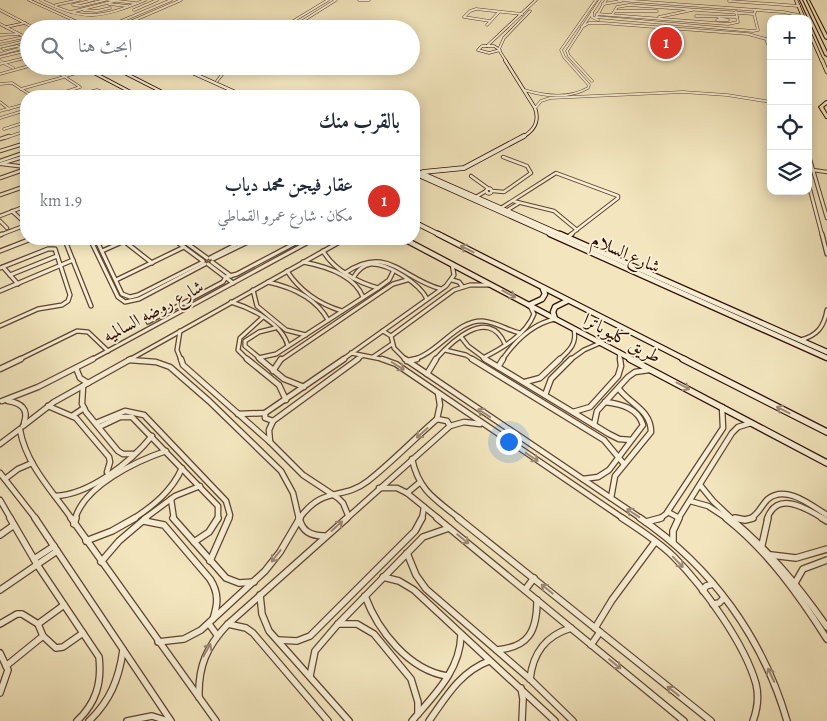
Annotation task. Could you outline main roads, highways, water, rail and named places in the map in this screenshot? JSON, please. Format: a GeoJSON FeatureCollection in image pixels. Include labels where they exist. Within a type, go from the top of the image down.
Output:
{"type":"FeatureCollection","features":[{"type":"Feature","properties":{"kind":"highway"},"geometry":{"type":"LineString","coordinates":[[802,0],[827,55]]}},
{"type":"Feature","properties":{"kind":"highway"},"geometry":{"type":"LineString","coordinates":[[808,0],[827,38]]}},
{"type":"Feature","properties":{"kind":"highway"},"geometry":{"type":"LineString","coordinates":[[827,102],[821,106],[827,117]]}},
{"type":"Feature","properties":{"kind":"main road"},"geometry":{"type":"LineString","coordinates":[[29,0],[73,20]]}},
{"type":"Feature","properties":{"kind":"main road"},"geometry":{"type":"LineString","coordinates":[[499,50],[487,52],[478,50],[480,47],[487,46],[495,41],[522,14],[541,0]]}},
{"type":"Feature","properties":{"kind":"main road"},"geometry":{"type":"LineString","coordinates":[[796,0],[802,15]]}},
{"type":"Feature","properties":{"kind":"main road"},"geometry":{"type":"LineString","coordinates":[[43,1],[80,20]]}},
{"type":"Feature","properties":{"kind":"main road"},"geometry":{"type":"LineString","coordinates":[[499,50],[502,42],[535,3]]}},
{"type":"Feature","properties":{"kind":"main road"},"geometry":{"type":"LineString","coordinates":[[1,11],[20,20]]}},
{"type":"Feature","properties":{"kind":"main road"},"geometry":{"type":"LineString","coordinates":[[5,27],[20,22]]}},
{"type":"Feature","properties":{"kind":"main road"},"geometry":{"type":"LineString","coordinates":[[0,24],[20,35]]}},
{"type":"Feature","properties":{"kind":"main road"},"geometry":{"type":"LineString","coordinates":[[5,27],[20,24]]}},
{"type":"Feature","properties":{"kind":"main road"},"geometry":{"type":"LineString","coordinates":[[812,39],[827,72]]}},
{"type":"Feature","properties":{"kind":"main road"},"geometry":{"type":"LineString","coordinates":[[495,41],[502,42]]}},
{"type":"Feature","properties":{"kind":"main road"},"geometry":{"type":"LineString","coordinates":[[420,172],[464,168],[530,132],[536,126],[538,118],[535,108],[524,90],[499,50],[487,46]]}},
{"type":"Feature","properties":{"kind":"main road"},"geometry":{"type":"LineString","coordinates":[[98,75],[126,90]]}},
{"type":"Feature","properties":{"kind":"main road"},"geometry":{"type":"LineString","coordinates":[[129,75],[158,90]]}},
{"type":"Feature","properties":{"kind":"main road"},"geometry":{"type":"LineString","coordinates":[[197,75],[231,90]]}},
{"type":"Feature","properties":{"kind":"main road"},"geometry":{"type":"LineString","coordinates":[[204,75],[234,90]]}},
{"type":"Feature","properties":{"kind":"main road","name":"شارع السلام"},"geometry":{"type":"LineString","coordinates":[[420,172],[827,358]]}},
{"type":"Feature","properties":{"kind":"main road","name":"شارع السلام"},"geometry":{"type":"LineString","coordinates":[[420,176],[827,352]]}},
{"type":"Feature","properties":{"kind":"main road","name":"طريق كليوباترا"},"geometry":{"type":"LineString","coordinates":[[420,225],[827,432]]}},
{"type":"Feature","properties":{"kind":"main road","name":"طريق كليوباترا"},"geometry":{"type":"LineString","coordinates":[[416,245],[827,463]]}},
{"type":"Feature","properties":{"kind":"main road"},"geometry":{"type":"LineString","coordinates":[[528,305],[542,299],[545,294],[543,289]]}},
{"type":"Feature","properties":{"kind":"main road"},"geometry":{"type":"LineString","coordinates":[[555,319],[554,307],[567,301]]}},
{"type":"Feature","properties":{"kind":"place","name":"عقار فيجن محمد دياب"},"geometry":{"type":"Point","coordinates":[666,43]}}]}
